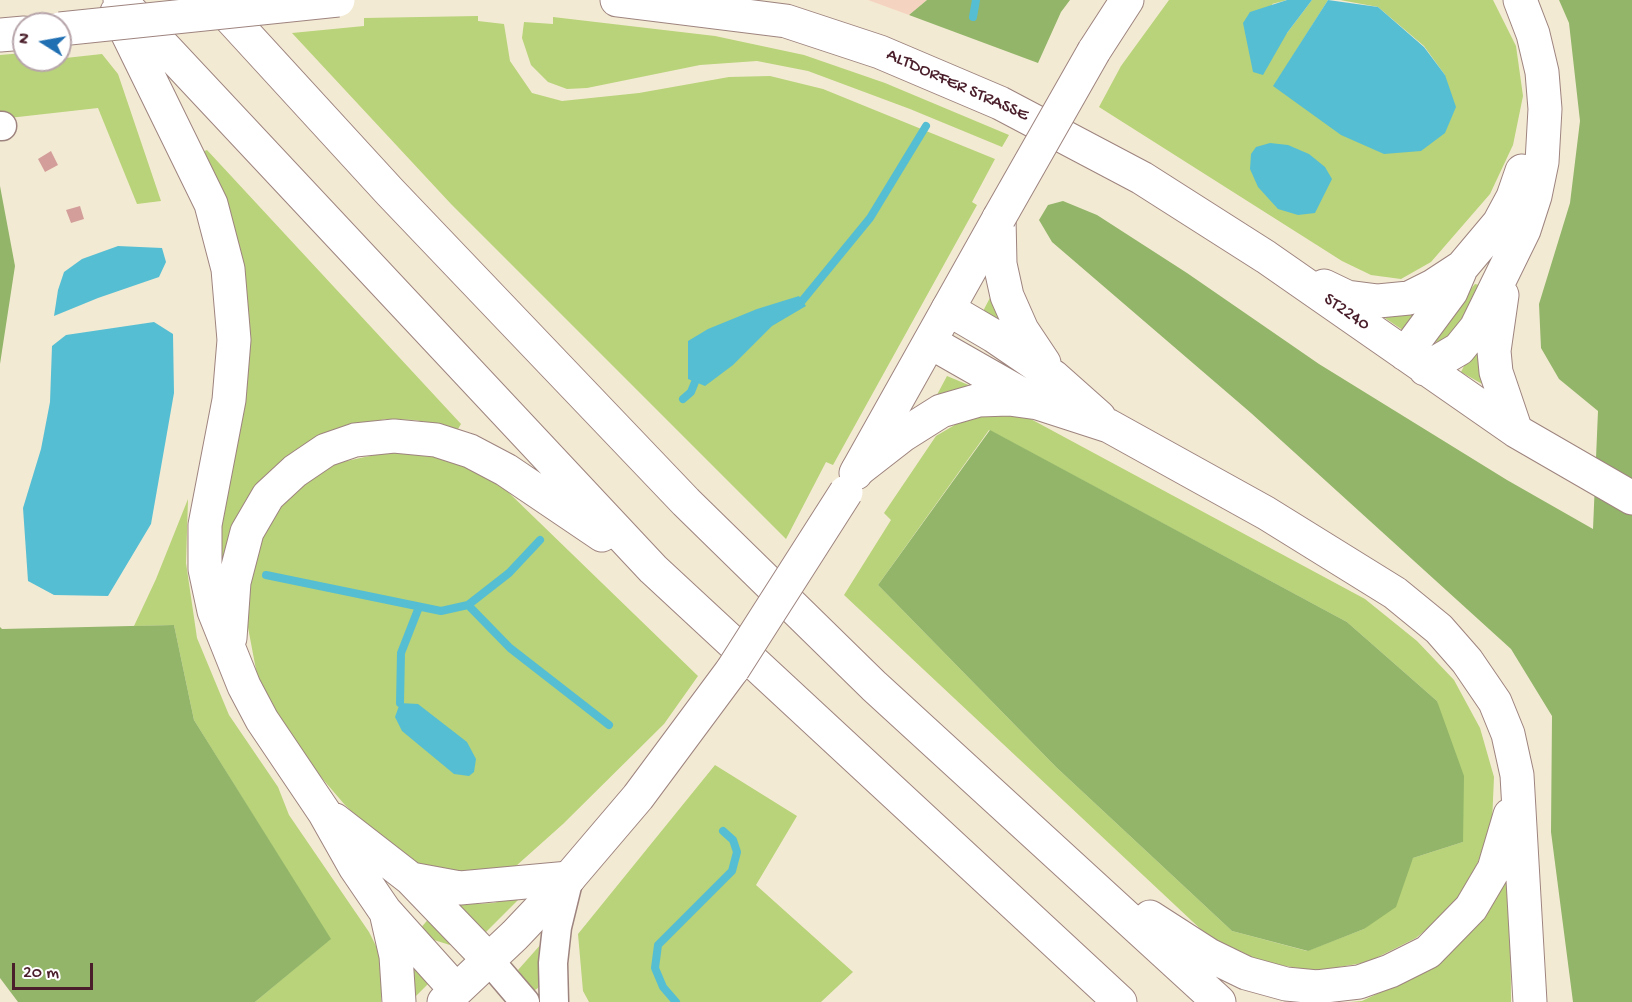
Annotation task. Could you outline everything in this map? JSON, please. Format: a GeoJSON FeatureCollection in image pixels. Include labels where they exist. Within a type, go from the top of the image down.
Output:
{"type":"FeatureCollection","features":[{"type":"Feature","properties":{"kind":"main road"},"geometry":{"type":"LineString","coordinates":[[110,0],[211,204],[228,269],[233,350],[229,400],[205,525],[205,569],[214,611],[244,686],[262,720],[324,812],[354,867],[385,911],[456,998],[489,960],[569,878],[638,797],[685,736],[770,614],[852,481],[1094,51],[1127,0]]}},
{"type":"Feature","properties":{"kind":"main road"},"geometry":{"type":"LineString","coordinates":[[120,0],[653,569],[1120,1002]]}},
{"type":"Feature","properties":{"kind":"main road"},"geometry":{"type":"LineString","coordinates":[[214,0],[390,192],[686,502],[874,686],[1219,1002]]}},
{"type":"Feature","properties":{"kind":"main road"},"geometry":{"type":"LineString","coordinates":[[72,28],[338,0]]}},
{"type":"Feature","properties":{"kind":"main road"},"geometry":{"type":"LineString","coordinates":[[757,0],[786,21]]}},
{"type":"Feature","properties":{"kind":"main road"},"geometry":{"type":"LineString","coordinates":[[1415,362],[1459,350],[1476,328],[1511,258],[1535,196],[1542,162],[1545,109],[1542,72],[1533,34],[1520,0]]}},
{"type":"Feature","properties":{"kind":"main road","name":"ALTDORFER STRASSE"},"geometry":{"type":"LineString","coordinates":[[640,1],[786,21],[880,52],[1000,103],[1142,178],[1266,257]]}},
{"type":"Feature","properties":{"kind":"main road"},"geometry":{"type":"LineString","coordinates":[[1415,362],[1462,267],[1499,223],[1513,197],[1545,109]]}},
{"type":"Feature","properties":{"kind":"main road"},"geometry":{"type":"LineString","coordinates":[[999,218],[1000,264],[1007,296],[1046,390]]}},
{"type":"Feature","properties":{"kind":"main road"},"geometry":{"type":"LineString","coordinates":[[1266,257],[1347,297],[1378,301],[1409,298],[1462,267]]}},
{"type":"Feature","properties":{"kind":"main road","name":"ST2240"},"geometry":{"type":"LineString","coordinates":[[1266,257],[1516,431],[1632,498]]}},
{"type":"Feature","properties":{"kind":"main road"},"geometry":{"type":"LineString","coordinates":[[1511,258],[1494,351],[1502,395],[1516,431]]}},
{"type":"Feature","properties":{"kind":"main road"},"geometry":{"type":"LineString","coordinates":[[948,309],[994,336],[1046,390]]}},
{"type":"Feature","properties":{"kind":"main road"},"geometry":{"type":"LineString","coordinates":[[930,342],[1046,390],[1266,513],[1395,593],[1439,629],[1467,661],[1495,702],[1508,734],[1517,775],[1530,1002]]}},
{"type":"Feature","properties":{"kind":"main road"},"geometry":{"type":"LineString","coordinates":[[852,481],[903,435],[941,411],[979,400],[1009,399],[1046,390]]}},
{"type":"Feature","properties":{"kind":"main road"},"geometry":{"type":"LineString","coordinates":[[229,645],[234,582],[247,532],[268,496],[295,471],[318,456],[355,440],[394,436],[436,440],[470,451],[506,470],[653,569]]}},
{"type":"Feature","properties":{"kind":"main road"},"geometry":{"type":"LineString","coordinates":[[1059,854],[1179,936],[1209,955],[1246,973],[1286,984],[1317,987],[1359,982],[1390,971],[1428,952],[1471,908],[1494,869],[1509,821],[1517,775]]}},
{"type":"Feature","properties":{"kind":"main road"},"geometry":{"type":"LineString","coordinates":[[324,812],[411,879],[489,960]]}},
{"type":"Feature","properties":{"kind":"main road"},"geometry":{"type":"LineString","coordinates":[[411,879],[460,888],[569,878]]}},
{"type":"Feature","properties":{"kind":"main road"},"geometry":{"type":"LineString","coordinates":[[385,911],[396,956],[399,1002]]}},
{"type":"Feature","properties":{"kind":"street"},"geometry":{"type":"LineString","coordinates":[[554,1002],[553,963],[557,927],[569,878]]}},
{"type":"Feature","properties":{"kind":"street"},"geometry":{"type":"LineString","coordinates":[[489,960],[525,1002]]}},
{"type":"Feature","properties":{"kind":"shaded area"},"geometry":{"type":"Polygon","coordinates":[[[868,0],[927,0],[909,15],[868,0]]]}},
{"type":"Feature","properties":{"kind":"green space"},"geometry":{"type":"Polygon","coordinates":[[[927,0],[1070,0],[1061,12],[1038,63],[909,15],[927,0]]]}},
{"type":"Feature","properties":{"kind":"green space"},"geometry":{"type":"Polygon","coordinates":[[[1169,0],[1287,0],[1272,4],[1287,33],[1312,0],[1328,0],[1274,86],[1445,75],[1424,46],[1378,7],[1340,0],[1493,0],[1516,46],[1523,96],[1513,145],[1490,194],[1431,262],[1401,279],[1371,275],[1342,261],[1099,107],[1121,66],[1169,0]]]}},
{"type":"Feature","properties":{"kind":"green space"},"geometry":{"type":"Polygon","coordinates":[[[1559,0],[1632,0],[1632,1002],[1573,1002],[1551,832],[1552,716],[1511,649],[1251,413],[1052,242],[1039,220],[1048,205],[1063,201],[1097,215],[1187,273],[1319,364],[1507,480],[1593,529],[1598,411],[1559,379],[1541,348],[1539,304],[1570,203],[1580,121],[1569,23],[1559,0]]]}},
{"type":"Feature","properties":{"kind":"green space"},"geometry":{"type":"Polygon","coordinates":[[[478,16],[478,21],[504,24],[510,61],[532,93],[562,101],[639,93],[729,77],[770,76],[823,89],[995,159],[972,202],[977,205],[833,465],[826,462],[786,539],[451,204],[292,33],[364,26],[364,18],[478,16]]]}},
{"type":"Feature","properties":{"kind":"green space"},"geometry":{"type":"Polygon","coordinates":[[[553,17],[715,36],[804,55],[885,83],[1009,135],[1002,147],[910,109],[808,71],[757,61],[700,65],[587,88],[567,89],[548,82],[531,65],[522,38],[524,22],[553,24],[553,17]]]}},
{"type":"Feature","properties":{"kind":"green space"},"geometry":{"type":"Polygon","coordinates":[[[12,54],[12,72],[72,72],[72,57],[102,54],[118,74],[161,201],[137,204],[98,108],[0,119],[0,55],[12,54]]]}},
{"type":"Feature","properties":{"kind":"green space"},"geometry":{"type":"Polygon","coordinates":[[[207,150],[461,424],[458,429],[415,420],[385,419],[333,432],[225,561],[216,562],[233,448],[202,152],[207,150]]]}},
{"type":"Feature","properties":{"kind":"green space"},"geometry":{"type":"Polygon","coordinates":[[[0,186],[15,266],[0,364],[0,186]]]}},
{"type":"Feature","properties":{"kind":"green space"},"geometry":{"type":"Polygon","coordinates":[[[1475,284],[1479,285],[1461,320],[1450,336],[1438,343],[1435,341],[1438,329],[1475,284]]]}},
{"type":"Feature","properties":{"kind":"green space"},"geometry":{"type":"Polygon","coordinates":[[[993,292],[1004,322],[981,315],[993,292]]]}},
{"type":"Feature","properties":{"kind":"green space"},"geometry":{"type":"Polygon","coordinates":[[[1426,306],[1407,333],[1382,316],[1426,306]]]}},
{"type":"Feature","properties":{"kind":"green space"},"geometry":{"type":"Polygon","coordinates":[[[1472,350],[1478,352],[1478,367],[1484,385],[1461,372],[1472,350]]]}},
{"type":"Feature","properties":{"kind":"green space"},"geometry":{"type":"Polygon","coordinates":[[[947,376],[971,386],[931,406],[947,376]]]}},
{"type":"Feature","properties":{"kind":"green space"},"geometry":{"type":"Polygon","coordinates":[[[1014,410],[1365,599],[1417,641],[1454,680],[1480,728],[1494,777],[1492,823],[1475,870],[1451,909],[1416,938],[1368,962],[1316,971],[1249,960],[1208,936],[844,595],[891,520],[884,513],[936,436],[970,416],[1014,410]],[[989,430],[878,585],[1056,767],[1232,931],[1307,951],[1364,929],[1413,858],[1463,842],[1437,701],[1347,622],[989,430]]]}},
{"type":"Feature","properties":{"kind":"green space"},"geometry":{"type":"Polygon","coordinates":[[[990,430],[1347,622],[1437,701],[1464,776],[1463,842],[1413,858],[1396,907],[1364,929],[1308,951],[1232,931],[1056,767],[878,585],[990,430]]]}},
{"type":"Feature","properties":{"kind":"green space"},"geometry":{"type":"Polygon","coordinates":[[[398,450],[458,460],[507,491],[698,676],[664,724],[563,824],[516,866],[471,880],[412,869],[345,805],[296,748],[258,680],[246,617],[248,568],[266,526],[291,494],[337,463],[398,450]]]}},
{"type":"Feature","properties":{"kind":"green space"},"geometry":{"type":"Polygon","coordinates":[[[188,499],[186,563],[197,638],[229,715],[278,787],[289,815],[369,932],[383,960],[381,1002],[255,1002],[330,939],[194,720],[174,625],[134,626],[156,579],[188,499]]]}},
{"type":"Feature","properties":{"kind":"green space"},"geometry":{"type":"Polygon","coordinates":[[[174,625],[194,720],[331,939],[255,1002],[18,1002],[0,978],[0,627],[2,629],[174,625]]]}},
{"type":"Feature","properties":{"kind":"green space"},"geometry":{"type":"Polygon","coordinates":[[[715,765],[797,816],[756,885],[853,972],[821,1002],[589,1002],[583,991],[578,934],[715,765]]]}},
{"type":"Feature","properties":{"kind":"green space"},"geometry":{"type":"Polygon","coordinates":[[[1506,877],[1510,885],[1511,1002],[1350,1002],[1362,1001],[1408,979],[1458,945],[1481,916],[1506,877]]]}},
{"type":"Feature","properties":{"kind":"green space"},"geometry":{"type":"Polygon","coordinates":[[[515,896],[520,898],[484,934],[453,905],[494,903],[515,896]]]}},
{"type":"Feature","properties":{"kind":"green space"},"geometry":{"type":"Polygon","coordinates":[[[431,916],[450,945],[434,940],[419,930],[431,916]]]}},
{"type":"Feature","properties":{"kind":"green space"},"geometry":{"type":"Polygon","coordinates":[[[542,943],[545,944],[538,970],[538,988],[532,992],[518,970],[542,943]]]}},
{"type":"Feature","properties":{"kind":"green space"},"geometry":{"type":"Polygon","coordinates":[[[411,958],[431,981],[410,1002],[411,958]]]}},
{"type":"Feature","properties":{"kind":"water"},"geometry":{"type":"Polygon","coordinates":[[[1287,0],[1312,0],[1287,33],[1263,75],[1253,72],[1243,23],[1250,12],[1287,0]]]}},
{"type":"Feature","properties":{"kind":"water"},"geometry":{"type":"Polygon","coordinates":[[[1328,0],[1378,7],[1424,47],[1445,75],[1456,107],[1445,133],[1421,151],[1384,154],[1341,135],[1273,86],[1328,0]]]}},
{"type":"Feature","properties":{"kind":"water"},"geometry":{"type":"Polygon","coordinates":[[[1270,143],[1288,145],[1309,154],[1325,167],[1332,179],[1315,213],[1298,215],[1278,209],[1258,187],[1250,169],[1251,154],[1256,147],[1270,143]]]}},
{"type":"Feature","properties":{"kind":"water"},"geometry":{"type":"Polygon","coordinates":[[[118,246],[162,248],[166,262],[159,277],[54,316],[58,290],[64,272],[82,259],[118,246]]]}},
{"type":"Feature","properties":{"kind":"water"},"geometry":{"type":"Polygon","coordinates":[[[799,296],[806,306],[772,326],[733,365],[705,386],[688,379],[688,341],[708,329],[757,309],[799,296]]]}},
{"type":"Feature","properties":{"kind":"water"},"geometry":{"type":"Polygon","coordinates":[[[154,322],[173,334],[174,393],[151,524],[108,596],[54,595],[28,581],[23,508],[41,449],[50,402],[52,346],[66,335],[154,322]]]}},
{"type":"Feature","properties":{"kind":"water"},"geometry":{"type":"Polygon","coordinates":[[[400,703],[418,704],[467,742],[476,759],[474,772],[469,776],[454,774],[402,731],[395,717],[400,703]]]}},
{"type":"Feature","properties":{"kind":"building"},"geometry":{"type":"Polygon","coordinates":[[[51,151],[58,165],[45,172],[38,159],[51,151]]]}},
{"type":"Feature","properties":{"kind":"building"},"geometry":{"type":"Polygon","coordinates":[[[80,206],[84,219],[71,223],[66,210],[80,206]]]}},
{"type":"Feature","properties":{"kind":"waterway"},"geometry":{"type":"LineString","coordinates":[[973,17],[976,0]]}},
{"type":"Feature","properties":{"kind":"waterway"},"geometry":{"type":"LineString","coordinates":[[802,301],[870,218],[926,126]]}},
{"type":"Feature","properties":{"kind":"waterway"},"geometry":{"type":"LineString","coordinates":[[683,399],[691,392],[695,382]]}},
{"type":"Feature","properties":{"kind":"waterway"},"geometry":{"type":"LineString","coordinates":[[266,575],[441,611],[468,605],[509,573],[540,540]]}},
{"type":"Feature","properties":{"kind":"waterway"},"geometry":{"type":"LineString","coordinates":[[468,605],[510,648],[609,725]]}},
{"type":"Feature","properties":{"kind":"waterway"},"geometry":{"type":"LineString","coordinates":[[400,703],[401,653],[419,607]]}},
{"type":"Feature","properties":{"kind":"waterway"},"geometry":{"type":"LineString","coordinates":[[676,1002],[663,987],[655,968],[658,945],[732,871],[737,852],[733,840],[723,831]]}}]}
